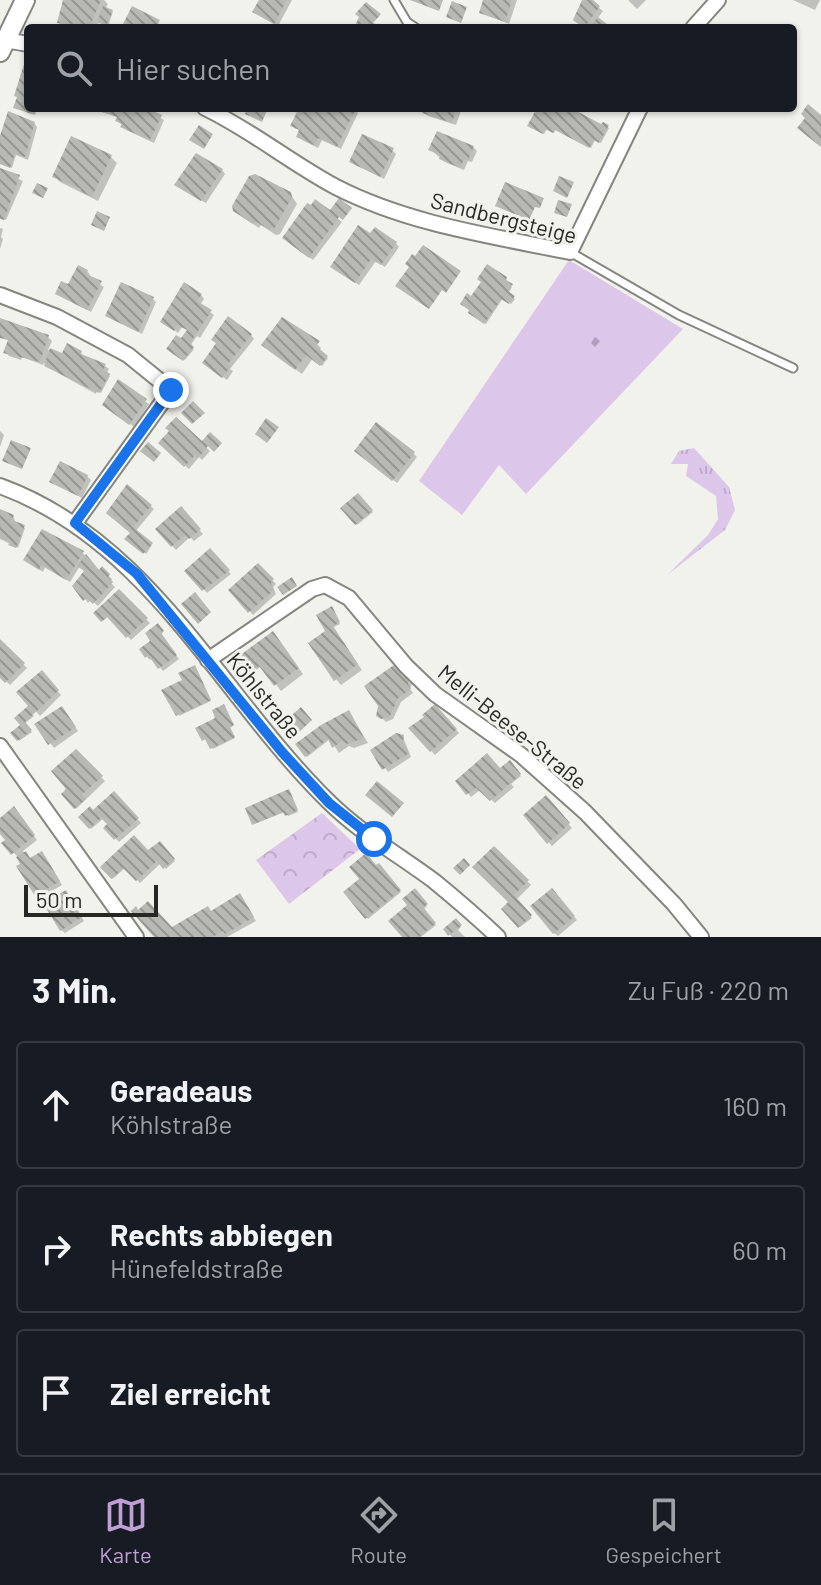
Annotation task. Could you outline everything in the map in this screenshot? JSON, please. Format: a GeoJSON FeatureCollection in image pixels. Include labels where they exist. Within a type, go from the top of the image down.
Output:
{"type":"FeatureCollection","features":[{"type":"Feature","properties":{"kind":"street"},"geometry":{"type":"LineString","coordinates":[[24,44],[3,41],[25,0]]}},
{"type":"Feature","properties":{"kind":"street"},"geometry":{"type":"LineString","coordinates":[[697,24],[718,0]]}},
{"type":"Feature","properties":{"kind":"street","name":"Sandbergsteige"},"geometry":{"type":"LineString","coordinates":[[212,112],[336,187],[376,204],[433,222],[570,252]]}},
{"type":"Feature","properties":{"kind":"street"},"geometry":{"type":"LineString","coordinates":[[570,252],[638,112]]}},
{"type":"Feature","properties":{"kind":"street"},"geometry":{"type":"LineString","coordinates":[[0,295],[57,317],[128,355],[171,390],[75,523]]}},
{"type":"Feature","properties":{"kind":"street","name":"Köhlstraße"},"geometry":{"type":"LineString","coordinates":[[0,486],[75,523],[137,574],[282,752],[329,803],[467,908],[498,937]]}},
{"type":"Feature","properties":{"kind":"street","name":"Melli-Beese-Straße"},"geometry":{"type":"LineString","coordinates":[[208,660],[312,589],[325,585],[349,598],[406,666],[435,694],[521,755],[585,812],[674,904],[701,937]]}},
{"type":"Feature","properties":{"kind":"street"},"geometry":{"type":"LineString","coordinates":[[0,746],[136,937]]}},
{"type":"Feature","properties":{"kind":"lane"},"geometry":{"type":"LineString","coordinates":[[394,0],[410,24]]}},
{"type":"Feature","properties":{"kind":"lane","name":"Sandbergsteige"},"geometry":{"type":"LineString","coordinates":[[570,252],[679,315],[793,368]]}},
{"type":"Feature","properties":{"kind":"green space"},"geometry":{"type":"Polygon","coordinates":[[[569,260],[683,329],[526,494],[499,465],[462,515],[419,481],[569,260]]]}},
{"type":"Feature","properties":{"kind":"green space"},"geometry":{"type":"Polygon","coordinates":[[[694,448],[729,487],[735,510],[725,530],[667,575],[708,535],[718,519],[716,496],[686,476],[688,464],[671,464],[679,451],[694,448]]]}},
{"type":"Feature","properties":{"kind":"green space"},"geometry":{"type":"Polygon","coordinates":[[[322,813],[360,849],[289,904],[256,860],[322,813]]]}},
{"type":"Feature","properties":{"kind":"building"},"geometry":{"type":"Polygon","coordinates":[[[63,0],[101,0],[91,24],[57,23],[63,0]]]}},
{"type":"Feature","properties":{"kind":"building"},"geometry":{"type":"Polygon","coordinates":[[[259,0],[287,0],[274,24],[252,12],[259,0]]]}},
{"type":"Feature","properties":{"kind":"building"},"geometry":{"type":"Polygon","coordinates":[[[410,0],[443,0],[439,11],[410,0]]]}},
{"type":"Feature","properties":{"kind":"building"},"geometry":{"type":"Polygon","coordinates":[[[483,0],[512,0],[505,22],[479,13],[483,0]]]}},
{"type":"Feature","properties":{"kind":"building"},"geometry":{"type":"Polygon","coordinates":[[[582,0],[593,0],[600,6],[587,24],[573,20],[582,0]]]}},
{"type":"Feature","properties":{"kind":"building"},"geometry":{"type":"Polygon","coordinates":[[[452,1],[467,7],[461,23],[446,17],[452,1]]]}},
{"type":"Feature","properties":{"kind":"building"},"geometry":{"type":"Polygon","coordinates":[[[366,2],[381,14],[373,23],[376,24],[356,24],[359,17],[355,14],[366,2]]]}},
{"type":"Feature","properties":{"kind":"building"},"geometry":{"type":"Polygon","coordinates":[[[103,6],[113,10],[107,24],[97,22],[103,6]]]}},
{"type":"Feature","properties":{"kind":"building"},"geometry":{"type":"Polygon","coordinates":[[[132,6],[160,20],[158,24],[123,24],[132,6]]]}},
{"type":"Feature","properties":{"kind":"building"},"geometry":{"type":"Polygon","coordinates":[[[598,17],[607,24],[592,24],[598,17]]]}},
{"type":"Feature","properties":{"kind":"building"},"geometry":{"type":"Polygon","coordinates":[[[24,64],[24,112],[13,108],[17,97],[14,96],[24,64]]]}},
{"type":"Feature","properties":{"kind":"building"},"geometry":{"type":"Polygon","coordinates":[[[808,104],[821,115],[821,147],[797,128],[805,118],[801,114],[808,104]]]}},
{"type":"Feature","properties":{"kind":"building"},"geometry":{"type":"Polygon","coordinates":[[[8,111],[35,122],[25,157],[15,154],[10,168],[0,164],[0,136],[8,111]]]}},
{"type":"Feature","properties":{"kind":"building"},"geometry":{"type":"Polygon","coordinates":[[[101,112],[156,112],[162,115],[150,140],[120,127],[122,124],[115,121],[117,117],[101,112]]]}},
{"type":"Feature","properties":{"kind":"building"},"geometry":{"type":"Polygon","coordinates":[[[246,112],[266,112],[262,122],[246,112]]]}},
{"type":"Feature","properties":{"kind":"building"},"geometry":{"type":"Polygon","coordinates":[[[297,112],[354,112],[337,147],[318,138],[314,145],[296,137],[299,130],[290,126],[297,112]]]}},
{"type":"Feature","properties":{"kind":"building"},"geometry":{"type":"Polygon","coordinates":[[[422,112],[456,112],[452,123],[422,112]]]}},
{"type":"Feature","properties":{"kind":"building"},"geometry":{"type":"Polygon","coordinates":[[[535,112],[578,112],[609,125],[599,143],[594,140],[589,148],[555,130],[553,133],[545,129],[543,134],[527,126],[535,112]]]}},
{"type":"Feature","properties":{"kind":"building"},"geometry":{"type":"Polygon","coordinates":[[[199,125],[213,134],[204,149],[189,140],[199,125]]]}},
{"type":"Feature","properties":{"kind":"building"},"geometry":{"type":"Polygon","coordinates":[[[437,131],[474,146],[468,160],[464,159],[460,168],[439,159],[440,155],[428,150],[437,131]]]}},
{"type":"Feature","properties":{"kind":"building"},"geometry":{"type":"Polygon","coordinates":[[[362,134],[394,148],[380,177],[349,162],[362,134]]]}},
{"type":"Feature","properties":{"kind":"building"},"geometry":{"type":"Polygon","coordinates":[[[71,136],[112,155],[92,197],[52,177],[71,136]]]}},
{"type":"Feature","properties":{"kind":"building"},"geometry":{"type":"Polygon","coordinates":[[[196,153],[223,169],[201,201],[174,185],[196,153]]]}},
{"type":"Feature","properties":{"kind":"building"},"geometry":{"type":"Polygon","coordinates":[[[0,168],[20,175],[4,220],[0,219],[0,168]]]}},
{"type":"Feature","properties":{"kind":"building"},"geometry":{"type":"Polygon","coordinates":[[[255,174],[291,192],[292,197],[274,229],[269,230],[255,221],[253,224],[233,211],[232,206],[249,176],[255,174]]]}},
{"type":"Feature","properties":{"kind":"building"},"geometry":{"type":"Polygon","coordinates":[[[559,176],[574,182],[567,198],[553,191],[559,176]]]}},
{"type":"Feature","properties":{"kind":"building"},"geometry":{"type":"Polygon","coordinates":[[[505,182],[544,198],[529,220],[495,206],[505,182]]]}},
{"type":"Feature","properties":{"kind":"building"},"geometry":{"type":"Polygon","coordinates":[[[37,183],[48,188],[43,198],[32,193],[37,183]]]}},
{"type":"Feature","properties":{"kind":"building"},"geometry":{"type":"Polygon","coordinates":[[[339,198],[352,208],[343,220],[339,217],[309,258],[282,238],[307,203],[311,205],[315,199],[330,210],[339,198]]]}},
{"type":"Feature","properties":{"kind":"building"},"geometry":{"type":"Polygon","coordinates":[[[558,200],[572,204],[567,217],[554,213],[558,200]]]}},
{"type":"Feature","properties":{"kind":"building"},"geometry":{"type":"Polygon","coordinates":[[[97,211],[110,217],[104,231],[91,225],[97,211]]]}},
{"type":"Feature","properties":{"kind":"building"},"geometry":{"type":"Polygon","coordinates":[[[358,225],[370,233],[375,227],[397,242],[381,265],[371,259],[355,283],[330,267],[358,225]]]}},
{"type":"Feature","properties":{"kind":"building"},"geometry":{"type":"Polygon","coordinates":[[[423,245],[461,271],[446,293],[442,290],[429,309],[395,286],[409,267],[405,264],[423,245]]]}},
{"type":"Feature","properties":{"kind":"building"},"geometry":{"type":"Polygon","coordinates":[[[487,264],[507,277],[506,280],[513,284],[508,291],[515,296],[509,304],[501,299],[484,324],[460,304],[467,293],[471,296],[481,282],[477,279],[487,264]]]}},
{"type":"Feature","properties":{"kind":"building"},"geometry":{"type":"Polygon","coordinates":[[[78,265],[88,270],[86,274],[102,281],[87,310],[55,294],[61,281],[68,284],[78,265]]]}},
{"type":"Feature","properties":{"kind":"building"},"geometry":{"type":"Polygon","coordinates":[[[121,282],[154,297],[138,332],[105,316],[121,282]]]}},
{"type":"Feature","properties":{"kind":"building"},"geometry":{"type":"Polygon","coordinates":[[[184,282],[202,294],[197,301],[212,310],[190,343],[194,347],[183,361],[166,349],[176,335],[181,338],[187,330],[177,325],[174,331],[160,322],[184,282]]]}},
{"type":"Feature","properties":{"kind":"building"},"geometry":{"type":"Polygon","coordinates":[[[228,316],[252,334],[228,364],[231,366],[222,378],[202,363],[216,343],[211,340],[228,316]]]}},
{"type":"Feature","properties":{"kind":"building"},"geometry":{"type":"Polygon","coordinates":[[[282,317],[320,341],[316,346],[328,356],[320,366],[306,355],[295,370],[261,345],[282,317]]]}},
{"type":"Feature","properties":{"kind":"building"},"geometry":{"type":"Polygon","coordinates":[[[0,318],[49,335],[40,362],[3,353],[8,340],[0,338],[0,318]]]}},
{"type":"Feature","properties":{"kind":"building"},"geometry":{"type":"Polygon","coordinates":[[[67,343],[82,351],[81,354],[106,364],[103,370],[110,374],[99,393],[44,366],[50,348],[62,353],[67,343]]]}},
{"type":"Feature","properties":{"kind":"building"},"geometry":{"type":"Polygon","coordinates":[[[118,379],[147,399],[129,425],[102,405],[118,379]]]}},
{"type":"Feature","properties":{"kind":"building"},"geometry":{"type":"Polygon","coordinates":[[[193,401],[205,413],[192,424],[181,413],[193,401]]]}},
{"type":"Feature","properties":{"kind":"building"},"geometry":{"type":"Polygon","coordinates":[[[176,417],[202,441],[210,432],[222,443],[214,452],[208,446],[198,458],[195,455],[184,467],[158,443],[169,431],[165,428],[176,417]]]}},
{"type":"Feature","properties":{"kind":"building"},"geometry":{"type":"Polygon","coordinates":[[[266,418],[279,427],[267,443],[255,434],[266,418]]]}},
{"type":"Feature","properties":{"kind":"building"},"geometry":{"type":"Polygon","coordinates":[[[376,422],[415,452],[392,481],[354,451],[376,422]]]}},
{"type":"Feature","properties":{"kind":"building"},"geometry":{"type":"Polygon","coordinates":[[[11,440],[31,448],[22,469],[2,461],[11,440]]]}},
{"type":"Feature","properties":{"kind":"building"},"geometry":{"type":"Polygon","coordinates":[[[148,442],[161,453],[154,462],[140,451],[148,442]]]}},
{"type":"Feature","properties":{"kind":"building"},"geometry":{"type":"Polygon","coordinates":[[[60,461],[88,475],[78,496],[49,482],[60,461]]]}},
{"type":"Feature","properties":{"kind":"building"},"geometry":{"type":"Polygon","coordinates":[[[127,484],[152,505],[133,527],[153,543],[143,554],[124,539],[130,533],[106,513],[127,484]]]}},
{"type":"Feature","properties":{"kind":"building"},"geometry":{"type":"Polygon","coordinates":[[[358,493],[373,510],[355,525],[340,508],[358,493]]]}},
{"type":"Feature","properties":{"kind":"building"},"geometry":{"type":"Polygon","coordinates":[[[181,506],[201,529],[189,539],[185,535],[171,547],[155,529],[181,506]]]}},
{"type":"Feature","properties":{"kind":"building"},"geometry":{"type":"Polygon","coordinates":[[[0,509],[14,515],[12,520],[25,525],[16,548],[0,538],[0,509]]]}},
{"type":"Feature","properties":{"kind":"building"},"geometry":{"type":"Polygon","coordinates":[[[42,529],[84,551],[66,580],[41,565],[39,570],[23,560],[42,529]]]}},
{"type":"Feature","properties":{"kind":"building"},"geometry":{"type":"Polygon","coordinates":[[[210,548],[230,570],[202,591],[184,571],[210,548]]]}},
{"type":"Feature","properties":{"kind":"building"},"geometry":{"type":"Polygon","coordinates":[[[86,554],[99,570],[102,566],[110,574],[108,577],[113,582],[93,604],[86,598],[83,601],[72,586],[84,571],[77,566],[86,554]]]}},
{"type":"Feature","properties":{"kind":"building"},"geometry":{"type":"Polygon","coordinates":[[[258,563],[274,579],[271,583],[274,590],[248,613],[228,590],[258,563]]]}},
{"type":"Feature","properties":{"kind":"building"},"geometry":{"type":"Polygon","coordinates":[[[292,577],[297,586],[283,595],[277,587],[292,577]]]}},
{"type":"Feature","properties":{"kind":"building"},"geometry":{"type":"Polygon","coordinates":[[[119,589],[148,618],[126,638],[107,617],[101,622],[93,613],[119,589]]]}},
{"type":"Feature","properties":{"kind":"building"},"geometry":{"type":"Polygon","coordinates":[[[195,592],[211,612],[198,624],[181,604],[195,592]]]}},
{"type":"Feature","properties":{"kind":"building"},"geometry":{"type":"Polygon","coordinates":[[[332,606],[340,622],[333,626],[358,664],[334,681],[308,643],[325,631],[316,615],[332,606]]]}},
{"type":"Feature","properties":{"kind":"building"},"geometry":{"type":"Polygon","coordinates":[[[158,623],[164,631],[161,633],[177,655],[158,669],[139,649],[150,641],[145,633],[158,623]]]}},
{"type":"Feature","properties":{"kind":"building"},"geometry":{"type":"Polygon","coordinates":[[[273,631],[299,668],[274,686],[259,666],[246,675],[235,659],[273,631]]]}},
{"type":"Feature","properties":{"kind":"building"},"geometry":{"type":"Polygon","coordinates":[[[0,639],[25,663],[5,683],[0,678],[0,639]]]}},
{"type":"Feature","properties":{"kind":"building"},"geometry":{"type":"Polygon","coordinates":[[[195,665],[211,700],[176,716],[161,690],[182,680],[178,673],[195,665]]]}},
{"type":"Feature","properties":{"kind":"building"},"geometry":{"type":"Polygon","coordinates":[[[394,665],[410,679],[408,684],[411,689],[398,698],[390,716],[381,719],[376,716],[378,706],[364,686],[394,665]]]}},
{"type":"Feature","properties":{"kind":"building"},"geometry":{"type":"Polygon","coordinates":[[[42,670],[59,690],[25,722],[32,730],[17,741],[10,733],[20,725],[14,718],[28,706],[16,692],[42,670]]]}},
{"type":"Feature","properties":{"kind":"building"},"geometry":{"type":"Polygon","coordinates":[[[224,704],[234,725],[230,727],[235,737],[210,749],[195,728],[215,718],[212,710],[224,704]]]}},
{"type":"Feature","properties":{"kind":"building"},"geometry":{"type":"Polygon","coordinates":[[[435,704],[457,729],[430,752],[408,728],[424,717],[422,715],[435,704]]]}},
{"type":"Feature","properties":{"kind":"building"},"geometry":{"type":"Polygon","coordinates":[[[62,706],[76,727],[48,745],[34,724],[62,706]]]}},
{"type":"Feature","properties":{"kind":"building"},"geometry":{"type":"Polygon","coordinates":[[[301,707],[312,720],[297,734],[285,721],[301,707]]]}},
{"type":"Feature","properties":{"kind":"building"},"geometry":{"type":"Polygon","coordinates":[[[349,710],[364,738],[347,744],[342,741],[332,748],[328,739],[305,757],[295,744],[349,710]]]}},
{"type":"Feature","properties":{"kind":"building"},"geometry":{"type":"Polygon","coordinates":[[[396,733],[404,735],[403,742],[409,753],[382,770],[370,750],[396,733]]]}},
{"type":"Feature","properties":{"kind":"building"},"geometry":{"type":"Polygon","coordinates":[[[76,749],[103,776],[81,795],[86,799],[74,809],[61,794],[66,789],[51,771],[76,749]]]}},
{"type":"Feature","properties":{"kind":"building"},"geometry":{"type":"Polygon","coordinates":[[[487,753],[500,768],[510,760],[521,774],[490,801],[476,788],[466,795],[455,781],[487,753]]]}},
{"type":"Feature","properties":{"kind":"building"},"geometry":{"type":"Polygon","coordinates":[[[377,781],[404,803],[392,817],[365,795],[377,781]]]}},
{"type":"Feature","properties":{"kind":"building"},"geometry":{"type":"Polygon","coordinates":[[[289,789],[298,810],[285,816],[283,812],[252,825],[245,808],[289,789]]]}},
{"type":"Feature","properties":{"kind":"building"},"geometry":{"type":"Polygon","coordinates":[[[114,791],[139,818],[114,840],[103,828],[107,824],[101,818],[89,829],[78,817],[90,806],[93,810],[114,791]]]}},
{"type":"Feature","properties":{"kind":"building"},"geometry":{"type":"Polygon","coordinates":[[[546,795],[570,823],[547,844],[523,815],[546,795]]]}},
{"type":"Feature","properties":{"kind":"building"},"geometry":{"type":"Polygon","coordinates":[[[14,806],[35,835],[11,855],[1,843],[5,840],[0,834],[0,818],[14,806]]]}},
{"type":"Feature","properties":{"kind":"building"},"geometry":{"type":"Polygon","coordinates":[[[134,835],[148,850],[160,841],[175,859],[163,869],[157,861],[136,881],[123,868],[112,879],[100,867],[134,835]]]}},
{"type":"Feature","properties":{"kind":"building"},"geometry":{"type":"Polygon","coordinates":[[[494,846],[529,880],[514,895],[532,915],[518,928],[501,909],[508,902],[472,867],[494,846]]]}},
{"type":"Feature","properties":{"kind":"building"},"geometry":{"type":"Polygon","coordinates":[[[26,851],[30,858],[42,851],[60,881],[35,896],[16,866],[20,864],[16,857],[26,851]]]}},
{"type":"Feature","properties":{"kind":"building"},"geometry":{"type":"Polygon","coordinates":[[[366,853],[376,865],[379,863],[401,890],[365,919],[343,892],[359,879],[349,867],[366,853]]]}},
{"type":"Feature","properties":{"kind":"building"},"geometry":{"type":"Polygon","coordinates":[[[464,858],[470,865],[460,875],[453,868],[464,858]]]}},
{"type":"Feature","properties":{"kind":"building"},"geometry":{"type":"Polygon","coordinates":[[[415,888],[428,904],[423,907],[436,923],[419,937],[402,937],[388,921],[407,905],[402,899],[415,888]]]}},
{"type":"Feature","properties":{"kind":"building"},"geometry":{"type":"Polygon","coordinates":[[[552,888],[575,916],[553,934],[530,906],[552,888]]]}},
{"type":"Feature","properties":{"kind":"building"},"geometry":{"type":"Polygon","coordinates":[[[66,890],[82,917],[60,931],[43,903],[66,890]]]}},
{"type":"Feature","properties":{"kind":"building"},"geometry":{"type":"Polygon","coordinates":[[[240,893],[254,917],[225,934],[223,931],[213,937],[154,937],[131,911],[136,906],[138,910],[148,901],[172,927],[208,906],[211,911],[240,893]]]}},
{"type":"Feature","properties":{"kind":"building"},"geometry":{"type":"Polygon","coordinates":[[[456,918],[462,925],[448,936],[443,929],[456,918]]]}},
{"type":"Feature","properties":{"kind":"route"},"geometry":{"type":"LineString","coordinates":[[171,390],[75,523],[137,574],[282,752],[329,803],[374,839]]}}]}
